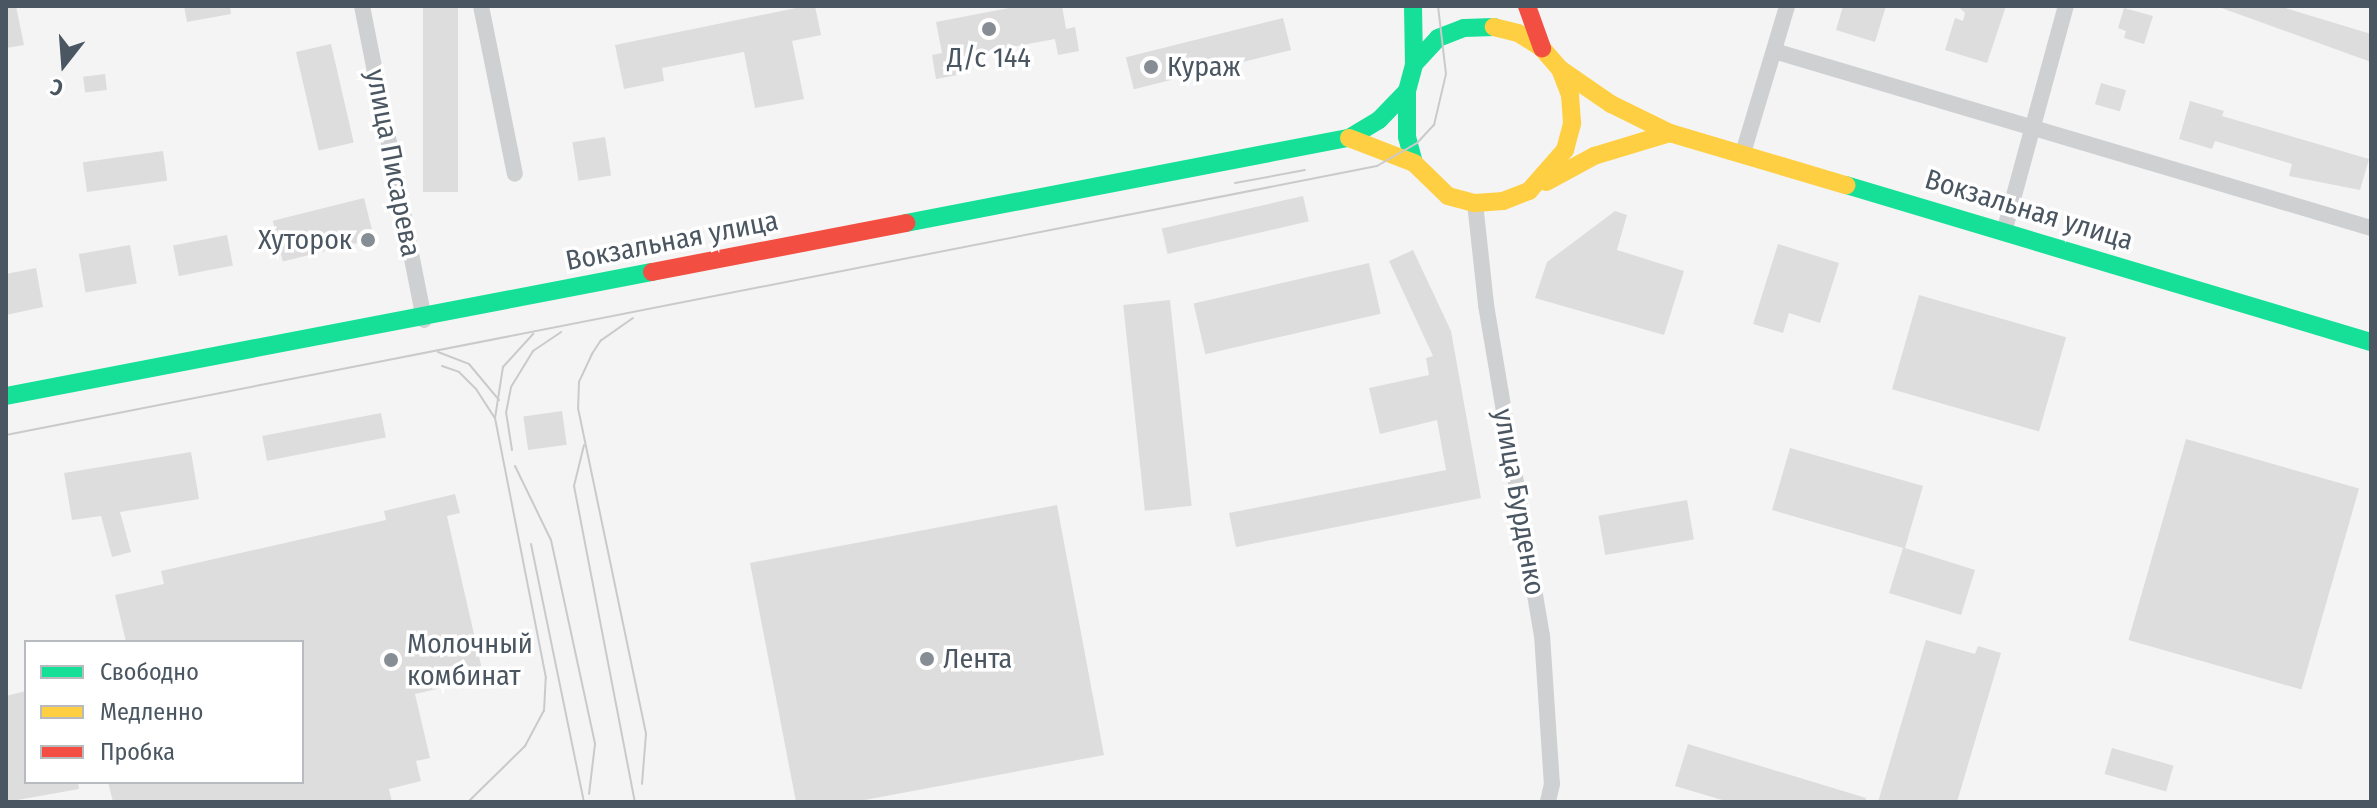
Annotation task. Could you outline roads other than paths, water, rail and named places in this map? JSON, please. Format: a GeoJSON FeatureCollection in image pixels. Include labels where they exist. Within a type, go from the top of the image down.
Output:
{"type":"FeatureCollection","features":[{"type":"Feature","properties":{"kind":"main road"},"geometry":{"type":"LineString","coordinates":[[1413,6],[1414,64],[1407,91],[1407,137],[1414,163]]}},
{"type":"Feature","properties":{"kind":"main road"},"geometry":{"type":"LineString","coordinates":[[1527,6],[1542,48]]}},
{"type":"Feature","properties":{"kind":"main road"},"geometry":{"type":"LineString","coordinates":[[1414,64],[1438,38],[1464,28],[1491,26],[1518,33],[1542,48],[1560,69],[1570,95],[1572,123],[1565,150],[1550,173],[1529,191]]}},
{"type":"Feature","properties":{"kind":"main road","name":"Вокзальная улица"},"geometry":{"type":"LineString","coordinates":[[1560,69],[1611,104],[1670,133],[2371,342]]}},
{"type":"Feature","properties":{"kind":"main road","name":"Вокзальная улица"},"geometry":{"type":"LineString","coordinates":[[6,396],[424,320],[1349,138],[1379,120],[1407,91]]}},
{"type":"Feature","properties":{"kind":"main road"},"geometry":{"type":"LineString","coordinates":[[1349,138],[1414,163],[1448,196],[1475,203],[1503,201],[1529,191],[1594,156],[1670,133]]}},
{"type":"Feature","properties":{"kind":"street","name":"улица Писарева"},"geometry":{"type":"LineString","coordinates":[[362,6],[424,320]]}},
{"type":"Feature","properties":{"kind":"street"},"geometry":{"type":"LineString","coordinates":[[481,6],[515,174]]}},
{"type":"Feature","properties":{"kind":"street"},"geometry":{"type":"LineString","coordinates":[[1743,153],[1787,6]]}},
{"type":"Feature","properties":{"kind":"street"},"geometry":{"type":"LineString","coordinates":[[2004,232],[2030,125],[2066,6]]}},
{"type":"Feature","properties":{"kind":"street"},"geometry":{"type":"LineString","coordinates":[[1774,51],[2371,228]]}},
{"type":"Feature","properties":{"kind":"street","name":"улица Бурденко"},"geometry":{"type":"LineString","coordinates":[[1475,203],[1486,305],[1542,635],[1552,784],[1548,802]]}},
{"type":"Feature","properties":{"kind":"tram line"},"geometry":{"type":"LineString","coordinates":[[6,435],[1377,166],[1417,143],[1434,125],[1446,74],[1438,6]]}},
{"type":"Feature","properties":{"kind":"tram line"},"geometry":{"type":"LineString","coordinates":[[1235,183],[1305,170]]}},
{"type":"Feature","properties":{"kind":"tram line"},"geometry":{"type":"LineString","coordinates":[[633,318],[601,340],[592,354],[579,382],[578,408],[646,734],[642,784]]}},
{"type":"Feature","properties":{"kind":"tram line"},"geometry":{"type":"LineString","coordinates":[[512,450],[506,413],[511,387],[533,351],[561,332]]}},
{"type":"Feature","properties":{"kind":"tram line"},"geometry":{"type":"LineString","coordinates":[[468,802],[525,746],[544,711],[546,678],[495,418],[503,367],[533,334]]}},
{"type":"Feature","properties":{"kind":"tram line"},"geometry":{"type":"LineString","coordinates":[[438,352],[469,364],[499,400]]}},
{"type":"Feature","properties":{"kind":"tram line"},"geometry":{"type":"LineString","coordinates":[[442,366],[459,372],[476,389],[495,418]]}},
{"type":"Feature","properties":{"kind":"tram line"},"geometry":{"type":"LineString","coordinates":[[584,445],[574,486],[635,802]]}},
{"type":"Feature","properties":{"kind":"tram line"},"geometry":{"type":"LineString","coordinates":[[515,466],[551,540],[595,744],[589,794]]}},
{"type":"Feature","properties":{"kind":"tram line"},"geometry":{"type":"LineString","coordinates":[[531,544],[584,802]]}},
{"type":"Feature","properties":{"kind":"place","name":"Д/с 144"},"geometry":{"type":"Point","coordinates":[989,29]}},
{"type":"Feature","properties":{"kind":"place","name":"Кураж"},"geometry":{"type":"Point","coordinates":[1151,67]}},
{"type":"Feature","properties":{"kind":"place","name":"Хуторок"},"geometry":{"type":"Point","coordinates":[368,240]}},
{"type":"Feature","properties":{"kind":"place","name":"Лента"},"geometry":{"type":"Point","coordinates":[927,659]}},
{"type":"Feature","properties":{"kind":"place","name":"Молочный комбинат"},"geometry":{"type":"Point","coordinates":[391,660]}}]}
